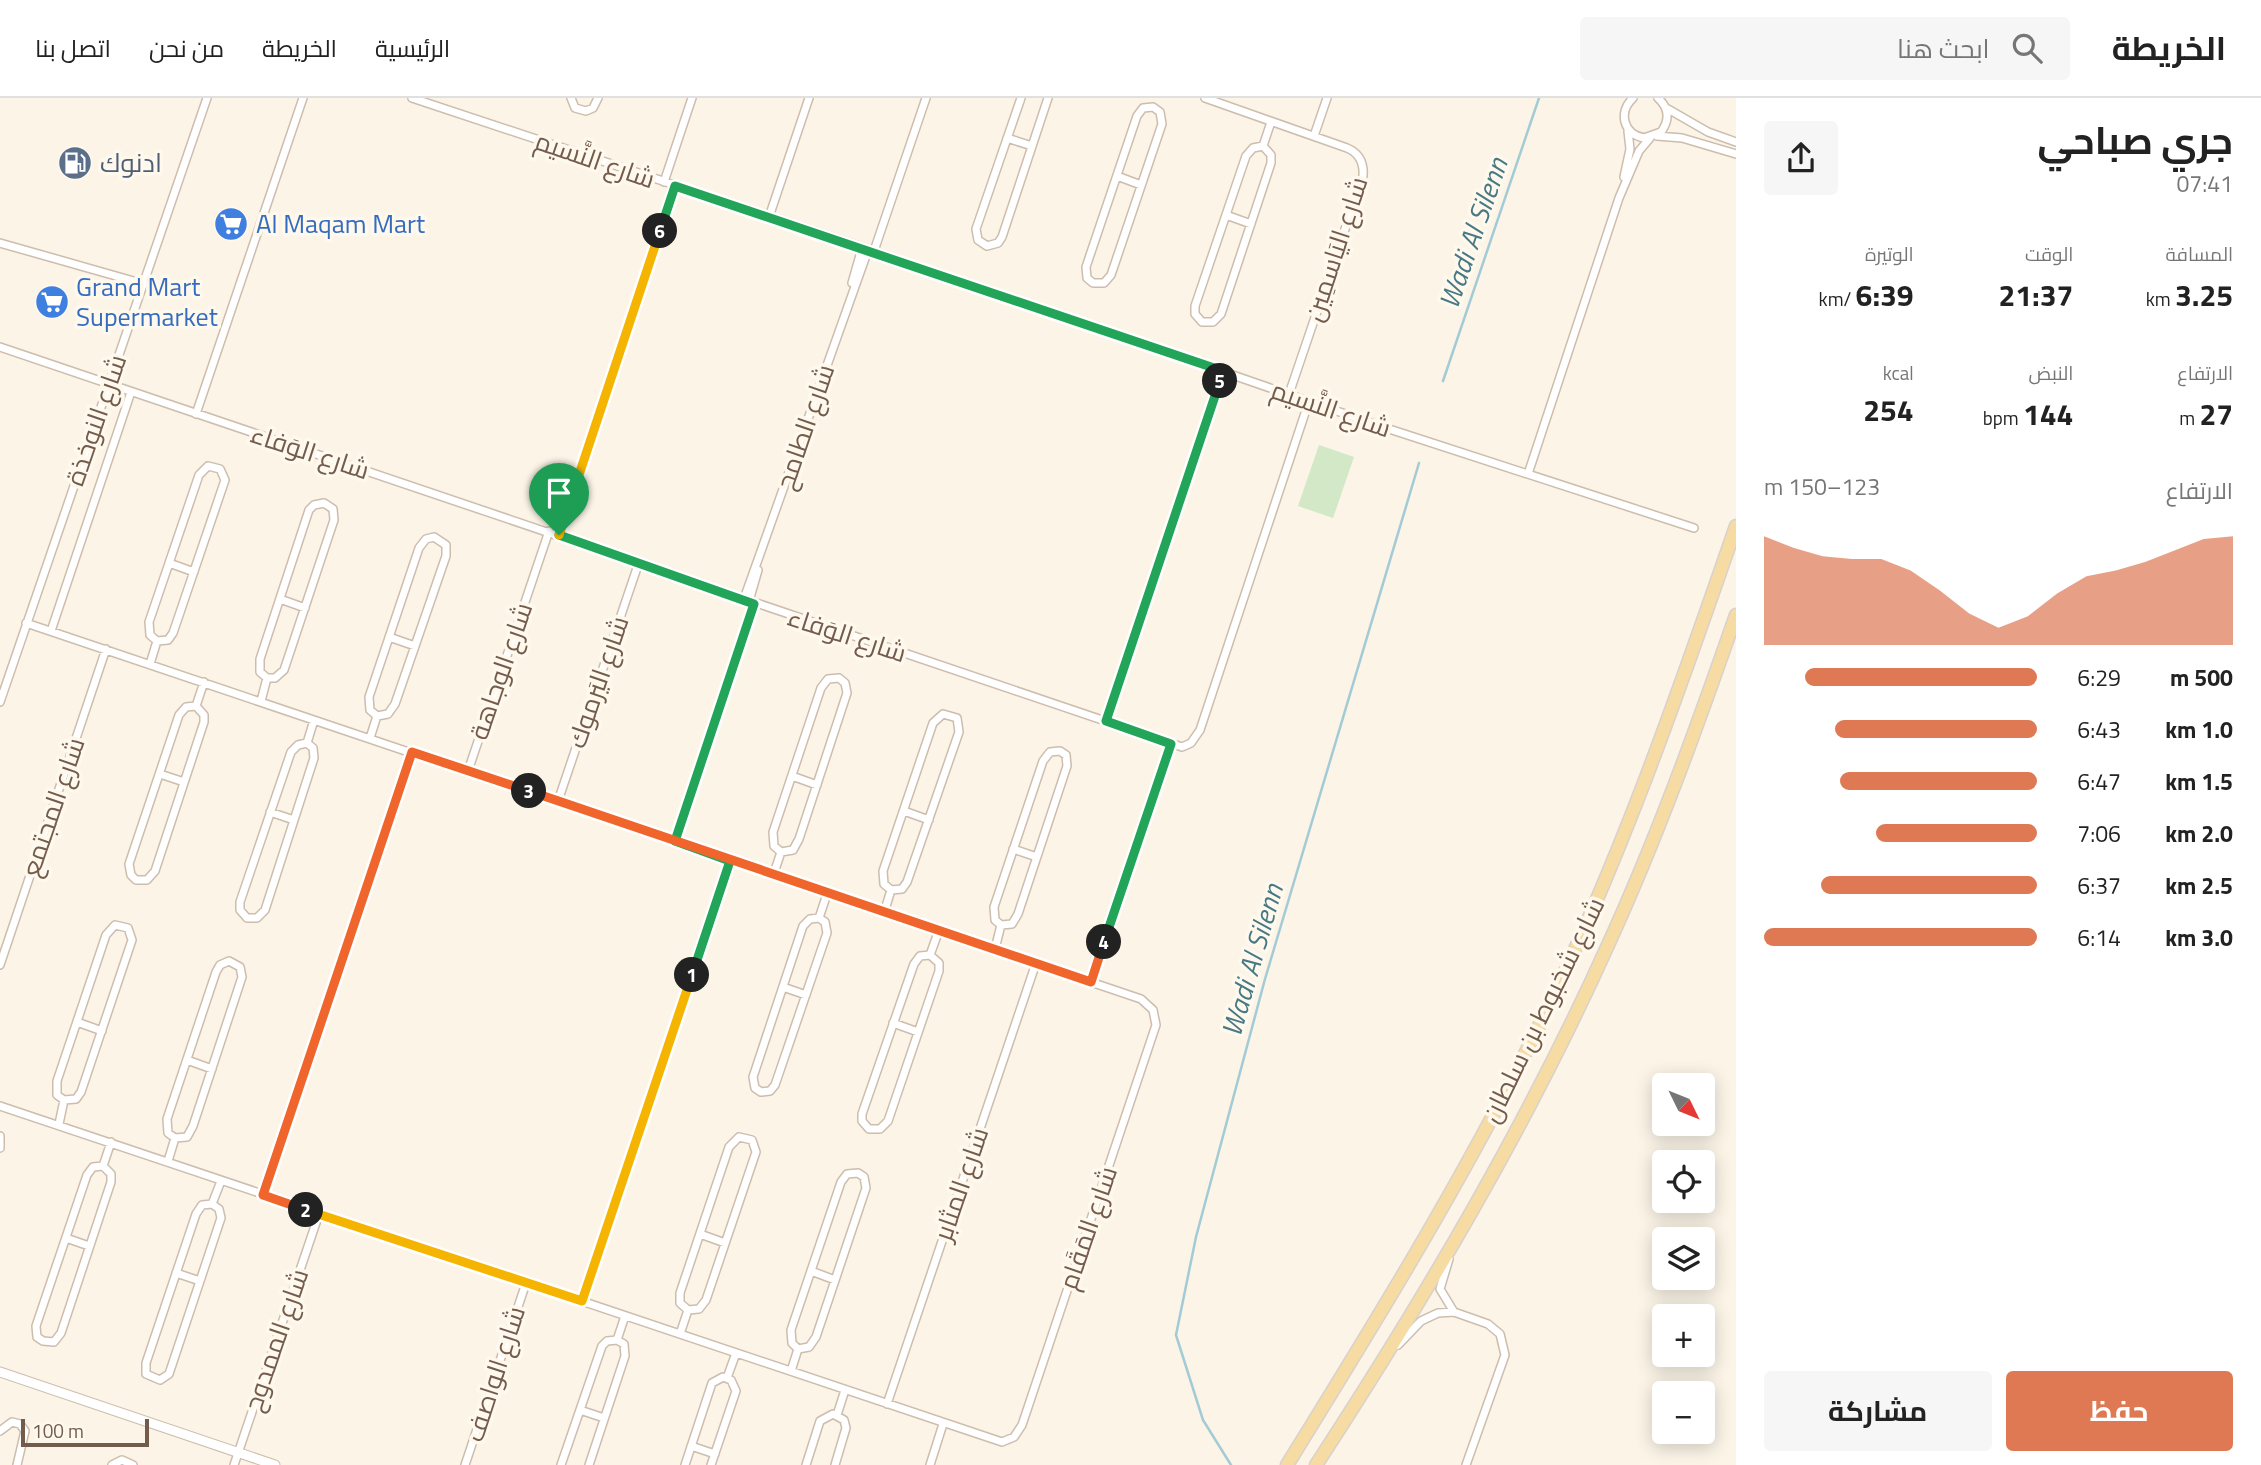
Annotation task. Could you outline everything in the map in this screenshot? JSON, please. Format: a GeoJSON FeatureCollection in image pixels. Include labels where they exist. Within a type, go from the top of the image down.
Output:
{"type":"FeatureCollection","features":[{"type":"Feature","properties":{"kind":"main road","name":"شارع شخبوط بن سلطان"},"geometry":{"type":"LineString","coordinates":[[1287,1465],[1450,1195],[1532,1040],[1614,862],[1670,715],[1736,526]]}},
{"type":"Feature","properties":{"kind":"main road","name":"شارع شخبوط بن سلطان"},"geometry":{"type":"LineString","coordinates":[[1316,1465],[1386,1358],[1454,1244],[1548,1072],[1609,945],[1663,814],[1736,615]]}},
{"type":"Feature","properties":{"kind":"street","name":"شارع النوخذة"},"geometry":{"type":"LineString","coordinates":[[0,702],[207,98]]}},
{"type":"Feature","properties":{"kind":"street"},"geometry":{"type":"LineString","coordinates":[[196,414],[303,98]]}},
{"type":"Feature","properties":{"kind":"street","name":"شارع النَّسيم"},"geometry":{"type":"LineString","coordinates":[[412,98],[1309,401],[1695,528]]}},
{"type":"Feature","properties":{"kind":"street"},"geometry":{"type":"LineString","coordinates":[[571,98],[575,108],[582,111],[593,108],[598,98]]}},
{"type":"Feature","properties":{"kind":"street"},"geometry":{"type":"LineString","coordinates":[[664,182],[692,98]]}},
{"type":"Feature","properties":{"kind":"street"},"geometry":{"type":"LineString","coordinates":[[769,217],[809,98]]}},
{"type":"Feature","properties":{"kind":"street","name":"شارع الطامح"},"geometry":{"type":"LineString","coordinates":[[675,841],[749,601],[758,563],[851,290],[926,98]]}},
{"type":"Feature","properties":{"kind":"street"},"geometry":{"type":"LineString","coordinates":[[1021,98],[976,229],[978,240],[984,245],[995,245],[1000,240],[1048,98]]}},
{"type":"Feature","properties":{"kind":"street"},"geometry":{"type":"LineString","coordinates":[[1153,107],[1157,98]]}},
{"type":"Feature","properties":{"kind":"street","name":"شارع اليَاسمِين"},"geometry":{"type":"LineString","coordinates":[[1205,98],[1353,150],[1360,158],[1363,170],[1289,394]]}},
{"type":"Feature","properties":{"kind":"street"},"geometry":{"type":"LineString","coordinates":[[1314,136],[1327,98]]}},
{"type":"Feature","properties":{"kind":"street"},"geometry":{"type":"LineString","coordinates":[[1619,198],[1630,149],[1624,112],[1633,98]]}},
{"type":"Feature","properties":{"kind":"street"},"geometry":{"type":"LineString","coordinates":[[1528,474],[1619,198],[1639,151],[1665,127],[1663,102]]}},
{"type":"Feature","properties":{"kind":"street"},"geometry":{"type":"LineString","coordinates":[[1663,102],[1708,132],[1736,142]]}},
{"type":"Feature","properties":{"kind":"street"},"geometry":{"type":"LineString","coordinates":[[1153,107],[1160,112],[1162,120],[1111,275],[1104,283],[1093,283],[1086,275],[1086,267],[1116,176],[1137,117],[1143,108],[1153,107]]}},
{"type":"Feature","properties":{"kind":"street"},"geometry":{"type":"LineString","coordinates":[[1263,146],[1271,122]]}},
{"type":"Feature","properties":{"kind":"street"},"geometry":{"type":"LineString","coordinates":[[1628,130],[1638,137],[1682,138],[1736,154]]}},
{"type":"Feature","properties":{"kind":"street"},"geometry":{"type":"LineString","coordinates":[[1007,138],[1032,146]]}},
{"type":"Feature","properties":{"kind":"street"},"geometry":{"type":"LineString","coordinates":[[1263,146],[1272,159],[1219,317],[1210,323],[1202,322],[1196,317],[1195,306],[1246,156],[1253,148],[1263,146]]}},
{"type":"Feature","properties":{"kind":"street"},"geometry":{"type":"LineString","coordinates":[[1116,176],[1141,185]]}},
{"type":"Feature","properties":{"kind":"street"},"geometry":{"type":"LineString","coordinates":[[559,535],[675,186]]}},
{"type":"Feature","properties":{"kind":"street"},"geometry":{"type":"LineString","coordinates":[[1226,215],[1251,224]]}},
{"type":"Feature","properties":{"kind":"street"},"geometry":{"type":"LineString","coordinates":[[0,243],[144,284]]}},
{"type":"Feature","properties":{"kind":"street","name":"شارع الوَفاء"},"geometry":{"type":"LineString","coordinates":[[0,347],[1171,744]]}},
{"type":"Feature","properties":{"kind":"street"},"geometry":{"type":"LineString","coordinates":[[1106,721],[1223,371]]}},
{"type":"Feature","properties":{"kind":"street","name":"شارع النوخذة"},"geometry":{"type":"LineString","coordinates":[[51,631],[131,392]]}},
{"type":"Feature","properties":{"kind":"street"},"geometry":{"type":"LineString","coordinates":[[1091,982],[1171,744],[1187,746],[1200,730],[1309,401]]}},
{"type":"Feature","properties":{"kind":"street"},"geometry":{"type":"LineString","coordinates":[[215,466],[223,471],[225,480],[172,637],[157,641],[150,635],[148,627],[169,563],[201,472],[215,466]]}},
{"type":"Feature","properties":{"kind":"street"},"geometry":{"type":"LineString","coordinates":[[324,503],[331,506],[335,516],[305,608],[284,670],[275,678],[267,678],[260,672],[259,664],[279,599],[309,510],[314,505],[324,503]]}},
{"type":"Feature","properties":{"kind":"street","name":"شارع الوجاهة"},"geometry":{"type":"LineString","coordinates":[[468,771],[548,531]]}},
{"type":"Feature","properties":{"kind":"street"},"geometry":{"type":"LineString","coordinates":[[437,538],[444,542],[447,552],[391,712],[377,716],[370,710],[369,697],[419,548],[426,539],[437,538]]}},
{"type":"Feature","properties":{"kind":"street","name":"شارع اليَرموك"},"geometry":{"type":"LineString","coordinates":[[558,801],[639,562]]}},
{"type":"Feature","properties":{"kind":"street"},"geometry":{"type":"LineString","coordinates":[[169,563],[194,572]]}},
{"type":"Feature","properties":{"kind":"street"},"geometry":{"type":"LineString","coordinates":[[279,599],[305,608]]}},
{"type":"Feature","properties":{"kind":"street","name":"شارع المَقَام"},"geometry":{"type":"LineString","coordinates":[[0,1106],[998,1442],[1011,1439],[1020,1430],[1153,1037],[1156,1019],[1148,1003],[1091,982],[26,623]]}},
{"type":"Feature","properties":{"kind":"street"},"geometry":{"type":"LineString","coordinates":[[389,637],[415,646]]}},
{"type":"Feature","properties":{"kind":"street"},"geometry":{"type":"LineString","coordinates":[[150,664],[157,641]]}},
{"type":"Feature","properties":{"kind":"street","name":"شارع المجتمع"},"geometry":{"type":"LineString","coordinates":[[0,965],[106,649]]}},
{"type":"Feature","properties":{"kind":"street"},"geometry":{"type":"LineString","coordinates":[[261,701],[267,678]]}},
{"type":"Feature","properties":{"kind":"street"},"geometry":{"type":"LineString","coordinates":[[839,678],[847,686],[847,693],[817,785],[796,848],[781,852],[774,846],[773,832],[792,776],[821,688],[828,679],[839,678]]}},
{"type":"Feature","properties":{"kind":"street"},"geometry":{"type":"LineString","coordinates":[[196,706],[204,682]]}},
{"type":"Feature","properties":{"kind":"street"},"geometry":{"type":"LineString","coordinates":[[196,706],[205,718],[153,875],[144,881],[136,880],[131,875],[129,864],[179,715],[186,707],[196,706]]}},
{"type":"Feature","properties":{"kind":"street"},"geometry":{"type":"LineString","coordinates":[[951,714],[958,721],[960,728],[908,882],[902,889],[891,890],[884,884],[882,876],[904,811],[935,720],[940,715],[951,714]]}},
{"type":"Feature","properties":{"kind":"street"},"geometry":{"type":"LineString","coordinates":[[370,738],[377,716]]}},
{"type":"Feature","properties":{"kind":"street"},"geometry":{"type":"LineString","coordinates":[[307,743],[314,720]]}},
{"type":"Feature","properties":{"kind":"street"},"geometry":{"type":"LineString","coordinates":[[307,743],[315,755],[263,913],[257,918],[247,918],[240,910],[240,902],[270,812],[291,752],[298,744],[307,743]]}},
{"type":"Feature","properties":{"kind":"street"},"geometry":{"type":"LineString","coordinates":[[1060,751],[1066,755],[1067,766],[1017,918],[1009,925],[1001,925],[993,916],[994,907],[1013,849],[1043,761],[1049,752],[1060,751]]}},
{"type":"Feature","properties":{"kind":"street"},"geometry":{"type":"LineString","coordinates":[[263,1195],[412,752]]}},
{"type":"Feature","properties":{"kind":"street"},"geometry":{"type":"LineString","coordinates":[[159,774],[184,782]]}},
{"type":"Feature","properties":{"kind":"street"},"geometry":{"type":"LineString","coordinates":[[792,776],[817,785]]}},
{"type":"Feature","properties":{"kind":"street"},"geometry":{"type":"LineString","coordinates":[[904,811],[929,820]]}},
{"type":"Feature","properties":{"kind":"street"},"geometry":{"type":"LineString","coordinates":[[270,812],[294,820]]}},
{"type":"Feature","properties":{"kind":"street"},"geometry":{"type":"LineString","coordinates":[[1013,849],[1037,858]]}},
{"type":"Feature","properties":{"kind":"street"},"geometry":{"type":"LineString","coordinates":[[773,876],[781,852]]}},
{"type":"Feature","properties":{"kind":"street"},"geometry":{"type":"LineString","coordinates":[[582,1301],[730,861]]}},
{"type":"Feature","properties":{"kind":"street"},"geometry":{"type":"LineString","coordinates":[[884,912],[891,890]]}},
{"type":"Feature","properties":{"kind":"street"},"geometry":{"type":"LineString","coordinates":[[819,918],[827,894]]}},
{"type":"Feature","properties":{"kind":"street"},"geometry":{"type":"LineString","coordinates":[[819,918],[825,922],[828,930],[774,1087],[761,1092],[753,1085],[752,1077],[803,926],[810,919],[819,918]]}},
{"type":"Feature","properties":{"kind":"street"},"geometry":{"type":"LineString","coordinates":[[122,925],[130,930],[132,940],[79,1096],[72,1101],[57,1095],[56,1086],[76,1022],[107,932],[122,925]]}},
{"type":"Feature","properties":{"kind":"street"},"geometry":{"type":"LineString","coordinates":[[995,949],[1001,925]]}},
{"type":"Feature","properties":{"kind":"street"},"geometry":{"type":"LineString","coordinates":[[930,955],[939,930]]}},
{"type":"Feature","properties":{"kind":"street"},"geometry":{"type":"LineString","coordinates":[[923,955],[930,955],[937,960],[940,967],[886,1125],[877,1130],[869,1129],[864,1125],[862,1114],[893,1023],[915,961],[923,955]]}},
{"type":"Feature","properties":{"kind":"street"},"geometry":{"type":"LineString","coordinates":[[225,962],[235,962],[242,970],[242,977],[190,1134],[175,1138],[168,1133],[167,1119],[218,968],[225,962]]}},
{"type":"Feature","properties":{"kind":"street","name":"شارع المثابر"},"geometry":{"type":"LineString","coordinates":[[887,1404],[1036,963]]}},
{"type":"Feature","properties":{"kind":"street"},"geometry":{"type":"LineString","coordinates":[[783,987],[806,995]]}},
{"type":"Feature","properties":{"kind":"street"},"geometry":{"type":"LineString","coordinates":[[76,1022],[102,1031]]}},
{"type":"Feature","properties":{"kind":"street"},"geometry":{"type":"LineString","coordinates":[[893,1023],[918,1032]]}},
{"type":"Feature","properties":{"kind":"street"},"geometry":{"type":"LineString","coordinates":[[187,1060],[212,1069]]}},
{"type":"Feature","properties":{"kind":"street"},"geometry":{"type":"LineString","coordinates":[[59,1124],[64,1100]]}},
{"type":"Feature","properties":{"kind":"street"},"geometry":{"type":"LineString","coordinates":[[0,1136],[0,1148]]}},
{"type":"Feature","properties":{"kind":"street"},"geometry":{"type":"LineString","coordinates":[[747,1137],[754,1143],[757,1152],[704,1303],[696,1311],[682,1306],[679,1296],[700,1234],[731,1143],[736,1138],[747,1137]]}},
{"type":"Feature","properties":{"kind":"street"},"geometry":{"type":"LineString","coordinates":[[168,1161],[175,1138]]}},
{"type":"Feature","properties":{"kind":"street"},"geometry":{"type":"LineString","coordinates":[[103,1166],[111,1142]]}},
{"type":"Feature","properties":{"kind":"street"},"geometry":{"type":"LineString","coordinates":[[96,1165],[103,1166],[111,1178],[61,1334],[54,1342],[46,1343],[37,1337],[36,1330],[65,1238],[88,1171],[96,1165]]}},
{"type":"Feature","properties":{"kind":"street"},"geometry":{"type":"LineString","coordinates":[[851,1172],[858,1172],[864,1177],[866,1188],[835,1280],[814,1341],[809,1347],[798,1349],[792,1343],[790,1335],[842,1178],[851,1172]]}},
{"type":"Feature","properties":{"kind":"street"},"geometry":{"type":"LineString","coordinates":[[212,1204],[220,1181]]}},
{"type":"Feature","properties":{"kind":"street"},"geometry":{"type":"LineString","coordinates":[[212,1204],[219,1209],[221,1218],[169,1374],[160,1380],[152,1379],[145,1367],[197,1210],[202,1205],[212,1204]]}},
{"type":"Feature","properties":{"kind":"street","name":"شارع الممدوح"},"geometry":{"type":"LineString","coordinates":[[234,1465],[318,1214]]}},
{"type":"Feature","properties":{"kind":"street"},"geometry":{"type":"LineString","coordinates":[[700,1234],[725,1243]]}},
{"type":"Feature","properties":{"kind":"street"},"geometry":{"type":"LineString","coordinates":[[65,1238],[89,1246]]}},
{"type":"Feature","properties":{"kind":"street"},"geometry":{"type":"LineString","coordinates":[[1454,1244],[1440,1289],[1454,1312]]}},
{"type":"Feature","properties":{"kind":"street"},"geometry":{"type":"LineString","coordinates":[[811,1272],[835,1280]]}},
{"type":"Feature","properties":{"kind":"street"},"geometry":{"type":"LineString","coordinates":[[176,1273],[200,1281]]}},
{"type":"Feature","properties":{"kind":"street","name":"شارع الواصف"},"geometry":{"type":"LineString","coordinates":[[465,1465],[526,1283]]}},
{"type":"Feature","properties":{"kind":"street"},"geometry":{"type":"LineString","coordinates":[[680,1334],[688,1310]]}},
{"type":"Feature","properties":{"kind":"street"},"geometry":{"type":"LineString","coordinates":[[1386,1358],[1426,1317],[1454,1312],[1495,1328],[1506,1349],[1466,1465]]}},
{"type":"Feature","properties":{"kind":"street"},"geometry":{"type":"LineString","coordinates":[[617,1340],[625,1316]]}},
{"type":"Feature","properties":{"kind":"street"},"geometry":{"type":"LineString","coordinates":[[561,1465],[602,1346],[610,1339],[617,1340],[624,1344],[626,1352],[589,1465]]}},
{"type":"Feature","properties":{"kind":"street"},"geometry":{"type":"LineString","coordinates":[[791,1371],[798,1349]]}},
{"type":"Feature","properties":{"kind":"street"},"geometry":{"type":"LineString","coordinates":[[727,1378],[736,1353]]}},
{"type":"Feature","properties":{"kind":"street"},"geometry":{"type":"LineString","coordinates":[[0,1372],[275,1465]]}},
{"type":"Feature","properties":{"kind":"street"},"geometry":{"type":"LineString","coordinates":[[685,1465],[712,1383],[719,1378],[727,1378]]}},
{"type":"Feature","properties":{"kind":"street"},"geometry":{"type":"LineString","coordinates":[[711,1465],[736,1391],[727,1378]]}},
{"type":"Feature","properties":{"kind":"street"},"geometry":{"type":"LineString","coordinates":[[836,1415],[845,1390]]}},
{"type":"Feature","properties":{"kind":"street"},"geometry":{"type":"LineString","coordinates":[[580,1410],[604,1418]]}},
{"type":"Feature","properties":{"kind":"street"},"geometry":{"type":"LineString","coordinates":[[806,1465],[820,1421],[829,1414],[844,1420],[846,1428],[835,1465]]}},
{"type":"Feature","properties":{"kind":"street"},"geometry":{"type":"LineString","coordinates":[[0,1431],[12,1422],[20,1424],[25,1431],[17,1465]]}},
{"type":"Feature","properties":{"kind":"street"},"geometry":{"type":"LineString","coordinates":[[930,1465],[943,1424]]}},
{"type":"Feature","properties":{"kind":"street"},"geometry":{"type":"LineString","coordinates":[[691,1446],[715,1454]]}},
{"type":"Feature","properties":{"kind":"street"},"geometry":{"type":"LineString","coordinates":[[112,1465],[122,1460],[133,1465]]}},
{"type":"Feature","properties":{"kind":"green space"},"geometry":{"type":"Polygon","coordinates":[[[1319,445],[1354,457],[1333,518],[1298,506],[1319,445]]]}},
{"type":"Feature","properties":{"kind":"waterway","name":"Wadi Al Silenn"},"geometry":{"type":"LineString","coordinates":[[1443,381],[1539,98]]}},
{"type":"Feature","properties":{"kind":"waterway","name":"Wadi Al Silenn"},"geometry":{"type":"LineString","coordinates":[[1231,1465],[1203,1420],[1176,1335],[1196,1237],[1265,979],[1419,463]]}},
{"type":"Feature","properties":{"kind":"place","name":"ادنوك"},"geometry":{"type":"Point","coordinates":[75,163]}},
{"type":"Feature","properties":{"kind":"place","name":"Al Maqam Mart"},"geometry":{"type":"Point","coordinates":[231,224]}},
{"type":"Feature","properties":{"kind":"place","name":"Grand Mart Supermarket"},"geometry":{"type":"Point","coordinates":[52,302]}},
{"type":"Feature","properties":{"kind":"route"},"geometry":{"type":"LineString","coordinates":[[559,535],[675,186],[1223,371],[1106,721],[1171,744],[1091,982],[773,876],[675,841],[412,752],[263,1195],[582,1301],[730,861],[675,841],[754,604],[559,535]]}}]}
